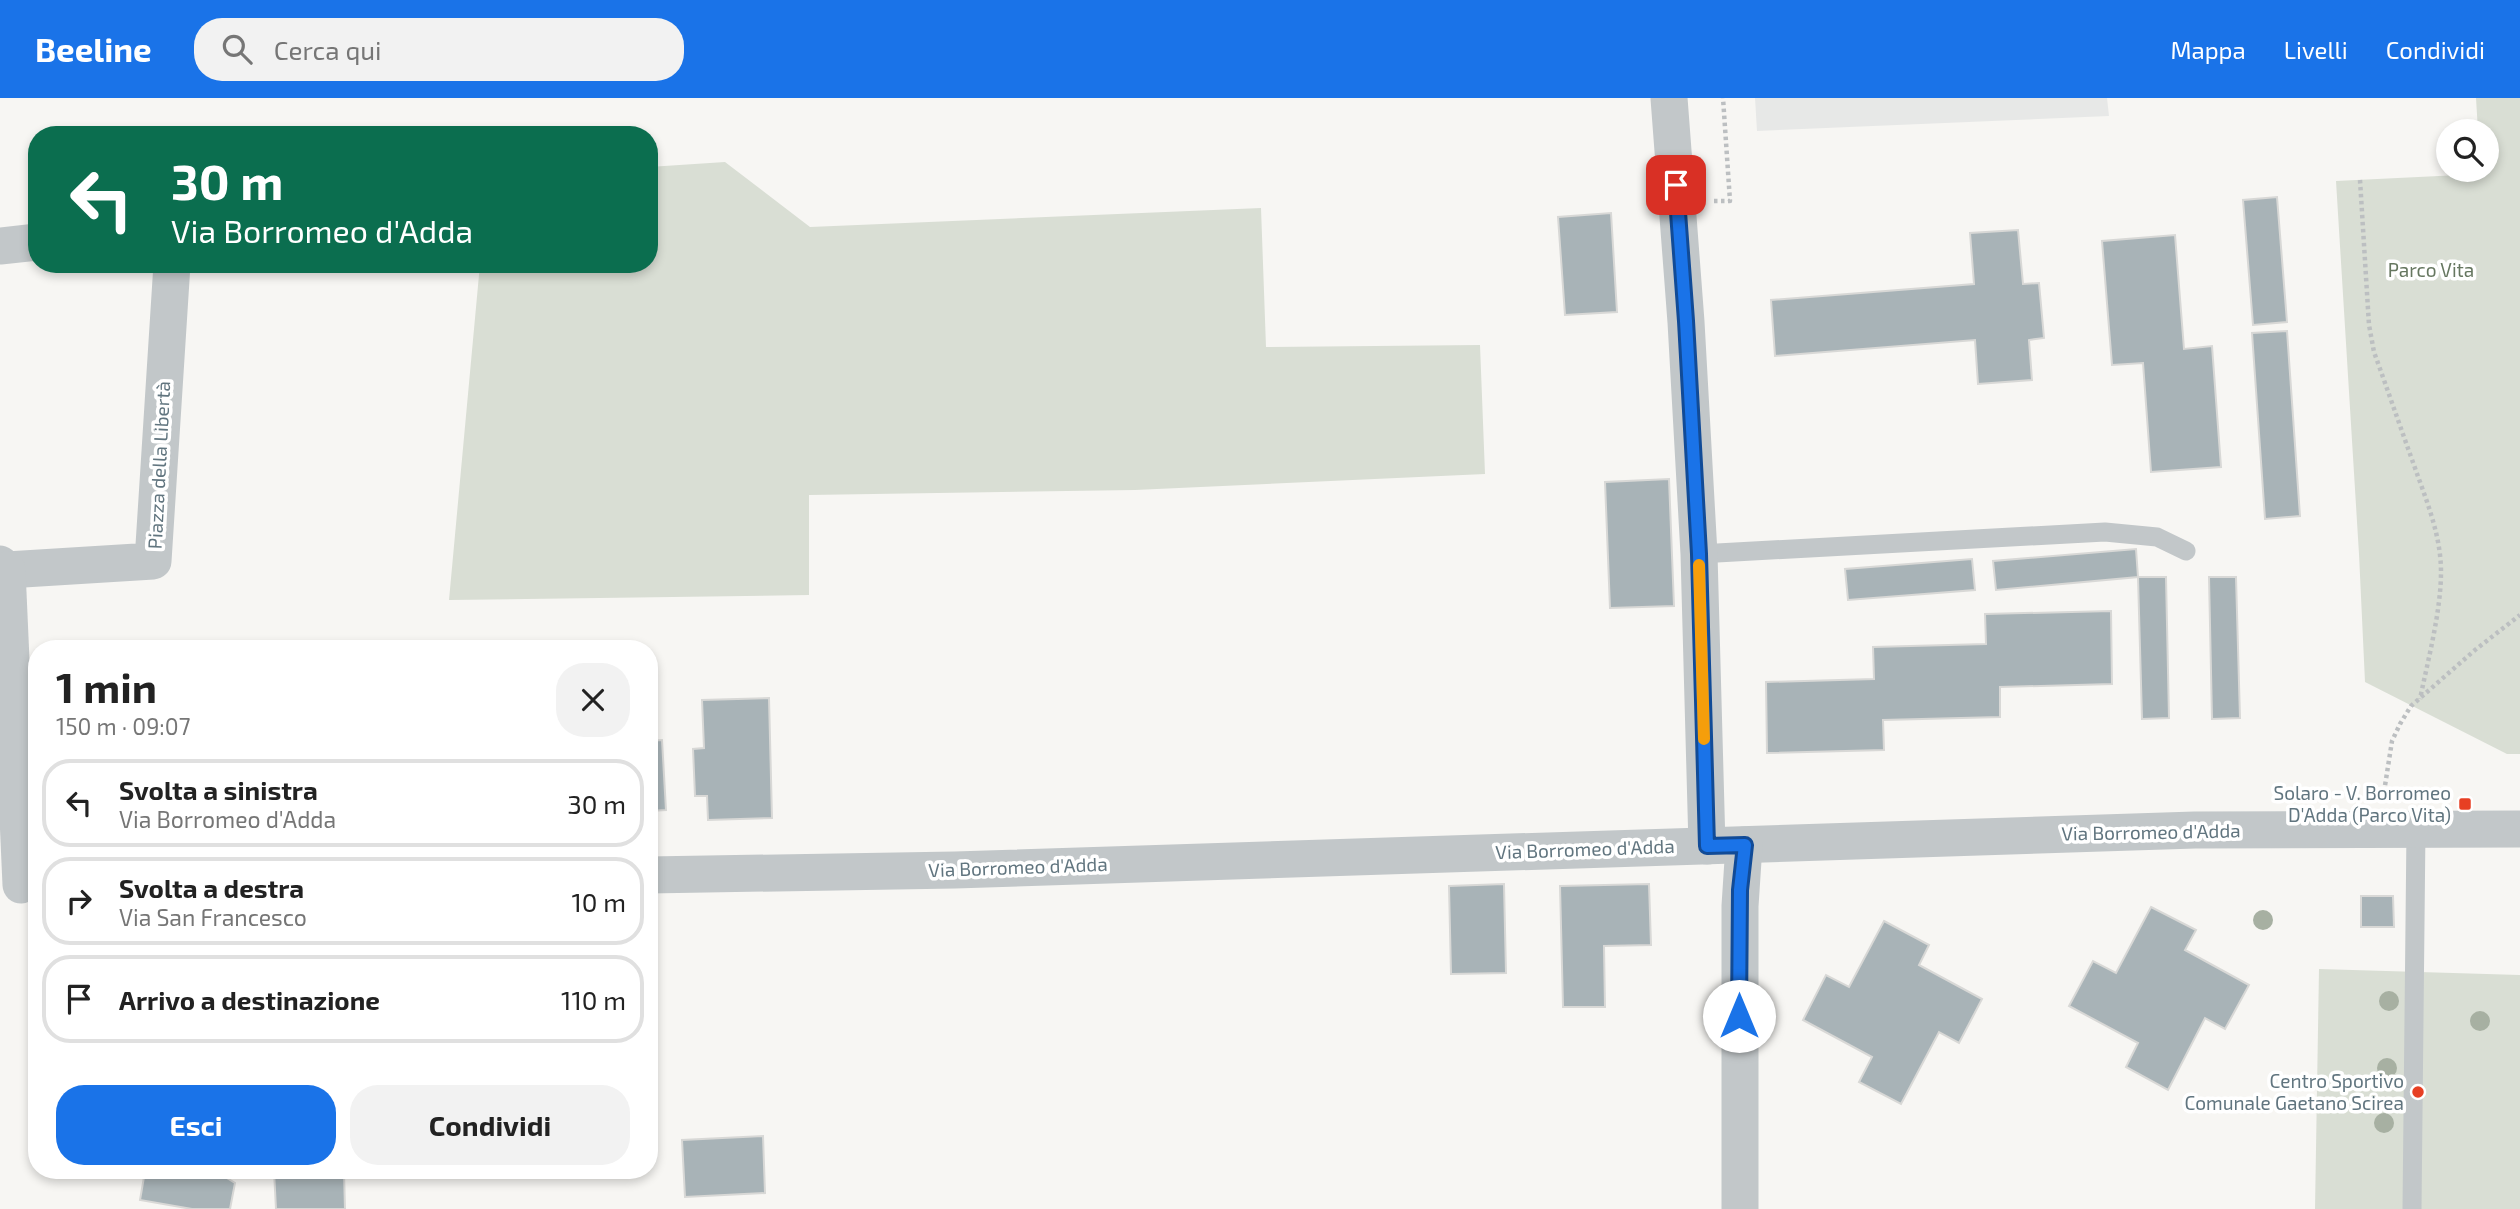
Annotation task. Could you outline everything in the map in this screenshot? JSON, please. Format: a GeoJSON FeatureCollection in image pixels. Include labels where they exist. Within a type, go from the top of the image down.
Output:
{"type":"FeatureCollection","features":[{"type":"Feature","properties":{"kind":"street"},"geometry":{"type":"LineString","coordinates":[[1669,98],[1686,321],[1699,554],[1707,846]]}},
{"type":"Feature","properties":{"kind":"street"},"geometry":{"type":"LineString","coordinates":[[0,246],[28,243]]}},
{"type":"Feature","properties":{"kind":"street","name":"Piazza della Libertà"},"geometry":{"type":"LineString","coordinates":[[19,885],[3,567],[153,561],[171,273]]}},
{"type":"Feature","properties":{"kind":"street","name":"Via Borromeo d'Adda"},"geometry":{"type":"LineString","coordinates":[[658,875],[968,870],[2181,831],[2520,829]]}},
{"type":"Feature","properties":{"kind":"street"},"geometry":{"type":"LineString","coordinates":[[1740,1209],[1740,906],[1745,845]]}},
{"type":"Feature","properties":{"kind":"lane"},"geometry":{"type":"LineString","coordinates":[[1699,554],[2105,532],[2157,537],[2186,551]]}},
{"type":"Feature","properties":{"kind":"lane"},"geometry":{"type":"LineString","coordinates":[[2399,828],[2412,1209]]}},
{"type":"Feature","properties":{"kind":"path"},"geometry":{"type":"LineString","coordinates":[[1709,202],[1730,201],[1723,98]]}},
{"type":"Feature","properties":{"kind":"path"},"geometry":{"type":"LineString","coordinates":[[2360,180],[2369,324],[2374,352],[2432,518],[2439,550],[2440,584],[2420,699]]}},
{"type":"Feature","properties":{"kind":"path"},"geometry":{"type":"LineString","coordinates":[[2399,828],[2384,787],[2392,741],[2400,723],[2411,706],[2520,615]]}},
{"type":"Feature","properties":{"kind":"shaded area"},"geometry":{"type":"Polygon","coordinates":[[[1755,98],[2107,98],[2109,116],[1757,131],[1755,98]]]}},
{"type":"Feature","properties":{"kind":"green space","name":"Parco Vita"},"geometry":{"type":"Polygon","coordinates":[[[2476,98],[2520,98],[2520,754],[2507,754],[2365,682],[2336,181],[2436,176],[2436,182],[2499,182],[2499,119],[2477,119],[2476,98]]]}},
{"type":"Feature","properties":{"kind":"green space"},"geometry":{"type":"Polygon","coordinates":[[[725,162],[810,227],[1261,208],[1266,347],[1480,345],[1485,474],[1135,490],[809,495],[809,595],[449,600],[479,273],[658,273],[658,166],[725,162]]]}},
{"type":"Feature","properties":{"kind":"green space","name":"Centro Sportivo Comunale Gaetano Scirea"},"geometry":{"type":"Polygon","coordinates":[[[2319,969],[2520,975],[2520,1209],[2315,1209],[2319,969]]]}},
{"type":"Feature","properties":{"kind":"building"},"geometry":{"type":"Polygon","coordinates":[[[2277,197],[2287,322],[2253,325],[2243,200],[2277,197]]]}},
{"type":"Feature","properties":{"kind":"building"},"geometry":{"type":"Polygon","coordinates":[[[1611,213],[1617,312],[1565,315],[1558,217],[1611,213]]]}},
{"type":"Feature","properties":{"kind":"building"},"geometry":{"type":"Polygon","coordinates":[[[2018,230],[2023,284],[2039,283],[2044,338],[2029,340],[2032,380],[1978,384],[1975,340],[1775,356],[1771,300],[1974,284],[1970,233],[2018,230]]]}},
{"type":"Feature","properties":{"kind":"building"},"geometry":{"type":"Polygon","coordinates":[[[2175,235],[2184,349],[2212,346],[2221,467],[2151,472],[2143,363],[2112,365],[2102,241],[2175,235]]]}},
{"type":"Feature","properties":{"kind":"building"},"geometry":{"type":"Polygon","coordinates":[[[2287,331],[2300,516],[2265,519],[2252,333],[2287,331]]]}},
{"type":"Feature","properties":{"kind":"building"},"geometry":{"type":"Polygon","coordinates":[[[1669,479],[1674,606],[1610,608],[1605,482],[1669,479]]]}},
{"type":"Feature","properties":{"kind":"building"},"geometry":{"type":"Polygon","coordinates":[[[2136,549],[2138,577],[1996,590],[1993,561],[2136,549]]]}},
{"type":"Feature","properties":{"kind":"building"},"geometry":{"type":"Polygon","coordinates":[[[1972,559],[1975,590],[1848,600],[1845,569],[1972,559]]]}},
{"type":"Feature","properties":{"kind":"building"},"geometry":{"type":"Polygon","coordinates":[[[2138,577],[2166,577],[2169,718],[2142,719],[2138,577]]]}},
{"type":"Feature","properties":{"kind":"building"},"geometry":{"type":"Polygon","coordinates":[[[2209,577],[2236,577],[2240,718],[2212,719],[2209,577]]]}},
{"type":"Feature","properties":{"kind":"building"},"geometry":{"type":"Polygon","coordinates":[[[2111,611],[2112,684],[2000,687],[2000,717],[1883,720],[1884,750],[1767,753],[1766,682],[1874,679],[1873,647],[1986,644],[1985,614],[2111,611]]]}},
{"type":"Feature","properties":{"kind":"building"},"geometry":{"type":"Polygon","coordinates":[[[769,698],[772,818],[708,820],[707,796],[695,796],[693,749],[704,748],[702,700],[769,698]]]}},
{"type":"Feature","properties":{"kind":"building"},"geometry":{"type":"Polygon","coordinates":[[[658,740],[662,740],[666,810],[658,810],[658,740]]]}},
{"type":"Feature","properties":{"kind":"building"},"geometry":{"type":"Polygon","coordinates":[[[1504,884],[1506,973],[1451,974],[1449,886],[1504,884]]]}},
{"type":"Feature","properties":{"kind":"building"},"geometry":{"type":"Polygon","coordinates":[[[1649,884],[1651,945],[1604,946],[1605,1007],[1563,1007],[1560,886],[1649,884]]]}},
{"type":"Feature","properties":{"kind":"building"},"geometry":{"type":"Polygon","coordinates":[[[2361,896],[2393,896],[2394,927],[2361,927],[2361,896]]]}},
{"type":"Feature","properties":{"kind":"building"},"geometry":{"type":"Polygon","coordinates":[[[2151,907],[2196,930],[2185,950],[2249,985],[2225,1029],[2205,1018],[2168,1090],[2126,1067],[2138,1043],[2069,1006],[2093,961],[2116,973],[2151,907]]]}},
{"type":"Feature","properties":{"kind":"building"},"geometry":{"type":"Polygon","coordinates":[[[1884,921],[1929,945],[1919,965],[1982,999],[1959,1043],[1939,1032],[1901,1104],[1859,1082],[1872,1057],[1803,1020],[1826,975],[1849,987],[1884,921]]]}},
{"type":"Feature","properties":{"kind":"building"},"geometry":{"type":"Polygon","coordinates":[[[763,1136],[765,1193],[685,1197],[682,1140],[763,1136]]]}},
{"type":"Feature","properties":{"kind":"building"},"geometry":{"type":"Polygon","coordinates":[[[144,1179],[229,1179],[235,1183],[230,1209],[192,1209],[140,1200],[144,1179]]]}},
{"type":"Feature","properties":{"kind":"building"},"geometry":{"type":"Polygon","coordinates":[[[274,1179],[344,1179],[345,1209],[276,1209],[274,1179]]]}},
{"type":"Feature","properties":{"kind":"slow traffic"},"geometry":{"type":"LineString","coordinates":[[1699,565],[1704,739]]}},
{"type":"Feature","properties":{"kind":"place","name":"Solaro - V. Borromeo D'Adda (Parco Vita)"},"geometry":{"type":"Point","coordinates":[2465,804]}},
{"type":"Feature","properties":{"kind":"place","name":"Centro Sportivo Comunale Gaetano Scirea"},"geometry":{"type":"Point","coordinates":[2418,1092]}},
{"type":"Feature","properties":{"kind":"route"},"geometry":{"type":"LineString","coordinates":[[1676,185],[1699,554],[1707,846],[1745,845],[1740,890],[1739,1016]]}}]}
